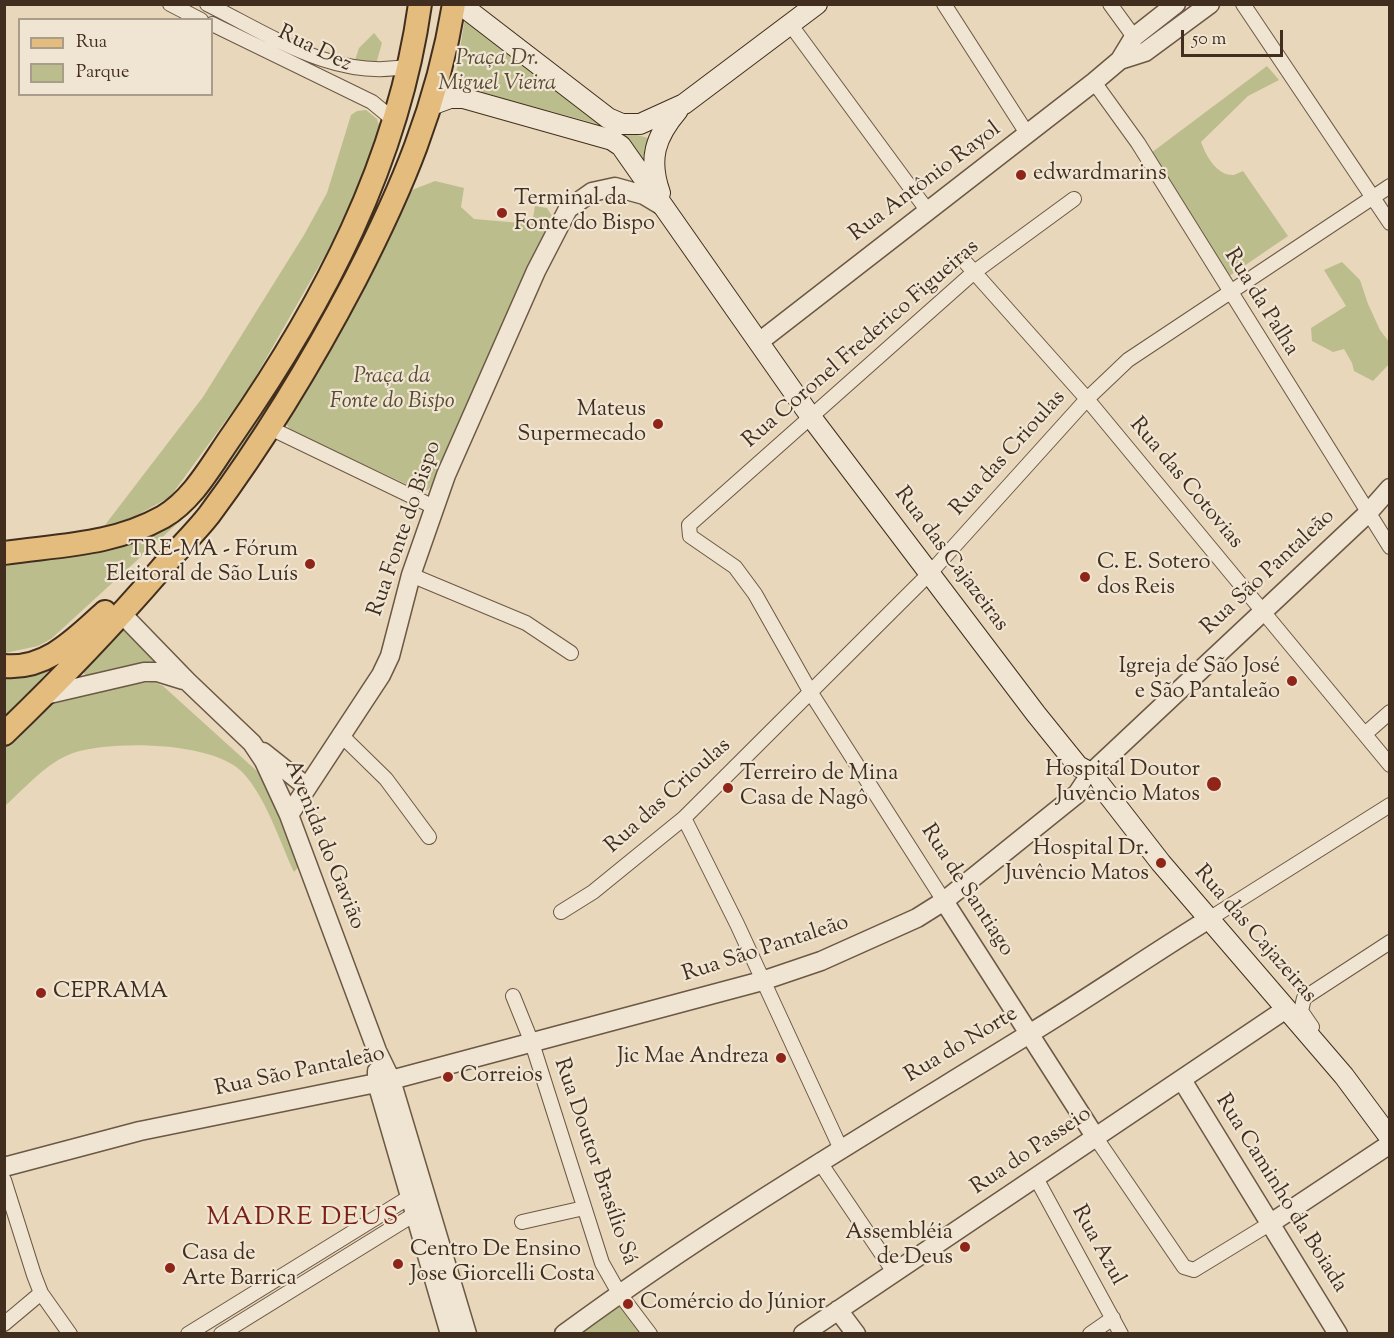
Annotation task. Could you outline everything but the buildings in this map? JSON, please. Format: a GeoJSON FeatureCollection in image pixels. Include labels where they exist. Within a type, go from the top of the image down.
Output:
{"type":"FeatureCollection","features":[{"type":"Feature","properties":{"kind":"main road"},"geometry":{"type":"LineString","coordinates":[[10,552],[81,545],[121,535],[165,516],[187,496],[282,360],[330,276],[363,208],[395,121],[409,66],[420,4]]}},
{"type":"Feature","properties":{"kind":"main road"},"geometry":{"type":"LineString","coordinates":[[4,734],[45,695],[122,614],[207,518],[270,428],[332,324],[410,168],[446,50],[454,4]]}},
{"type":"Feature","properties":{"kind":"main road"},"geometry":{"type":"LineString","coordinates":[[460,4],[615,122],[640,124],[684,104],[817,4]]}},
{"type":"Feature","properties":{"kind":"main road","name":"Rua das Cajazeiras"},"geometry":{"type":"LineString","coordinates":[[431,105],[450,98],[464,98],[612,140],[624,149],[811,417],[1036,714],[1078,766],[1091,773],[1161,863],[1344,1076],[1389,1138]]}},
{"type":"Feature","properties":{"kind":"main road"},"geometry":{"type":"LineString","coordinates":[[671,214],[656,183],[654,154],[657,138],[684,104]]}},
{"type":"Feature","properties":{"kind":"main road"},"geometry":{"type":"LineString","coordinates":[[4,666],[28,665],[60,651],[188,538]]}},
{"type":"Feature","properties":{"kind":"street"},"geometry":{"type":"LineString","coordinates":[[170,4],[197,18]]}},
{"type":"Feature","properties":{"kind":"street","name":"Rua Dez"},"geometry":{"type":"LineString","coordinates":[[207,4],[337,64],[380,71],[409,66]]}},
{"type":"Feature","properties":{"kind":"street"},"geometry":{"type":"LineString","coordinates":[[944,4],[1028,135]]}},
{"type":"Feature","properties":{"kind":"street"},"geometry":{"type":"LineString","coordinates":[[1110,4],[1134,37]]}},
{"type":"Feature","properties":{"kind":"street","name":"Rua Antônio Rayol"},"geometry":{"type":"LineString","coordinates":[[759,342],[1094,82],[1120,60],[1134,37],[1176,4]]}},
{"type":"Feature","properties":{"kind":"street","name":"Rua Antônio Rayol"},"geometry":{"type":"LineString","coordinates":[[1120,60],[1145,52],[1210,4]]}},
{"type":"Feature","properties":{"kind":"street"},"geometry":{"type":"LineString","coordinates":[[1243,4],[1389,223]]}},
{"type":"Feature","properties":{"kind":"street","name":"Rua Dez"},"geometry":{"type":"LineString","coordinates":[[213,24],[314,71],[372,102],[395,121]]}},
{"type":"Feature","properties":{"kind":"street"},"geometry":{"type":"LineString","coordinates":[[790,24],[927,210]]}},
{"type":"Feature","properties":{"kind":"street","name":"Rua da Palha"},"geometry":{"type":"LineString","coordinates":[[1094,82],[1138,143],[1389,547]]}},
{"type":"Feature","properties":{"kind":"street","name":"Rua das Crioulas"},"geometry":{"type":"LineString","coordinates":[[561,912],[593,892],[684,818],[930,573],[1086,399],[1128,360],[1389,186]]}},
{"type":"Feature","properties":{"kind":"street","name":"Rua Fonte do Bispo"},"geometry":{"type":"LineString","coordinates":[[289,815],[340,734],[363,704],[390,656],[411,575],[446,475],[531,281],[568,209],[585,195],[615,188],[644,195],[671,214]]}},
{"type":"Feature","properties":{"kind":"street","name":"Rua Coronel Frederico Figueiras"},"geometry":{"type":"LineString","coordinates":[[688,531],[694,518],[811,417],[970,268],[1074,199]]}},
{"type":"Feature","properties":{"kind":"street","name":"Rua das Cotovias"},"geometry":{"type":"LineString","coordinates":[[970,268],[1086,399],[1264,611],[1389,765]]}},
{"type":"Feature","properties":{"kind":"street"},"geometry":{"type":"LineString","coordinates":[[270,428],[434,507]]}},
{"type":"Feature","properties":{"kind":"street","name":"Rua São Pantaleão"},"geometry":{"type":"LineString","coordinates":[[4,1167],[159,1127],[384,1081],[532,1043],[762,981],[878,937],[944,901],[1077,794],[1091,773],[1367,514],[1389,488]]}},
{"type":"Feature","properties":{"kind":"street","name":"Rua de Santiago"},"geometry":{"type":"LineString","coordinates":[[688,531],[699,544],[735,567],[755,594],[811,693],[1031,1033],[1096,1138]]}},
{"type":"Feature","properties":{"kind":"street"},"geometry":{"type":"LineString","coordinates":[[411,575],[526,623],[571,653]]}},
{"type":"Feature","properties":{"kind":"street","name":"Avenida do Gavião"},"geometry":{"type":"LineString","coordinates":[[122,614],[252,743],[271,774],[289,815],[377,1051],[458,1331]]}},
{"type":"Feature","properties":{"kind":"street","name":"Avenida do Gavião"},"geometry":{"type":"LineString","coordinates":[[45,695],[144,672],[167,674],[187,681]]}},
{"type":"Feature","properties":{"kind":"street"},"geometry":{"type":"LineString","coordinates":[[1365,734],[1389,712]]}},
{"type":"Feature","properties":{"kind":"street"},"geometry":{"type":"LineString","coordinates":[[340,734],[386,779],[429,837]]}},
{"type":"Feature","properties":{"kind":"street"},"geometry":{"type":"LineString","coordinates":[[252,743],[307,787]]}},
{"type":"Feature","properties":{"kind":"street","name":"Rua do Norte"},"geometry":{"type":"LineString","coordinates":[[564,1334],[619,1293],[840,1147],[1031,1033],[1389,805]]}},
{"type":"Feature","properties":{"kind":"street"},"geometry":{"type":"LineString","coordinates":[[684,818],[840,1147]]}},
{"type":"Feature","properties":{"kind":"street"},"geometry":{"type":"LineString","coordinates":[[1344,1076],[1301,1011],[1301,1002],[1389,942]]}},
{"type":"Feature","properties":{"kind":"street"},"geometry":{"type":"LineString","coordinates":[[513,996],[532,1043]]}},
{"type":"Feature","properties":{"kind":"street","name":"Rua do Passeio"},"geometry":{"type":"LineString","coordinates":[[803,1334],[1286,1009]]}},
{"type":"Feature","properties":{"kind":"street","name":"Rua Doutor Brasílio Sá"},"geometry":{"type":"LineString","coordinates":[[532,1043],[602,1263],[619,1293],[650,1334]]}},
{"type":"Feature","properties":{"kind":"street","name":"Rua Caminho da Boiada"},"geometry":{"type":"LineString","coordinates":[[1182,1080],[1338,1334]]}},
{"type":"Feature","properties":{"kind":"street"},"geometry":{"type":"LineString","coordinates":[[1096,1138],[1184,1267],[1189,1270],[1194,1270],[1271,1223],[1389,1144]]}},
{"type":"Feature","properties":{"kind":"street"},"geometry":{"type":"LineString","coordinates":[[819,1161],[894,1272]]}},
{"type":"Feature","properties":{"kind":"street","name":"Rua Azul"},"geometry":{"type":"LineString","coordinates":[[1036,1178],[1122,1334]]}},
{"type":"Feature","properties":{"kind":"street"},"geometry":{"type":"LineString","coordinates":[[4,1180],[41,1293],[70,1334]]}},
{"type":"Feature","properties":{"kind":"street"},"geometry":{"type":"LineString","coordinates":[[188,1334],[205,1329],[267,1285],[333,1243],[419,1202]]}},
{"type":"Feature","properties":{"kind":"street"},"geometry":{"type":"LineString","coordinates":[[221,1334],[342,1258],[419,1202]]}},
{"type":"Feature","properties":{"kind":"street"},"geometry":{"type":"LineString","coordinates":[[522,1222],[584,1208]]}},
{"type":"Feature","properties":{"kind":"street"},"geometry":{"type":"LineString","coordinates":[[333,1243],[342,1258]]}},
{"type":"Feature","properties":{"kind":"street"},"geometry":{"type":"LineString","coordinates":[[267,1285],[276,1299]]}},
{"type":"Feature","properties":{"kind":"street"},"geometry":{"type":"LineString","coordinates":[[4,1324],[41,1293]]}},
{"type":"Feature","properties":{"kind":"street"},"geometry":{"type":"LineString","coordinates":[[838,1310],[856,1334]]}},
{"type":"Feature","properties":{"kind":"street"},"geometry":{"type":"LineString","coordinates":[[1090,1334],[1113,1318]]}},
{"type":"Feature","properties":{"kind":"green space","name":"Praça Dr. Miguel Vieira"},"geometry":{"type":"Polygon","coordinates":[[[465,18],[622,131],[648,138],[643,168],[610,131],[594,123],[476,91],[474,84],[456,73],[465,18]]]}},
{"type":"Feature","properties":{"kind":"green space"},"geometry":{"type":"Polygon","coordinates":[[[374,33],[382,43],[376,64],[357,64],[355,60],[359,48],[374,33]]]}},
{"type":"Feature","properties":{"kind":"green space"},"geometry":{"type":"Polygon","coordinates":[[[1267,66],[1279,80],[1248,96],[1201,142],[1217,169],[1234,175],[1243,171],[1288,236],[1228,277],[1151,153],[1267,66]]]}},
{"type":"Feature","properties":{"kind":"green space"},"geometry":{"type":"Polygon","coordinates":[[[366,110],[377,119],[380,128],[360,189],[339,231],[248,390],[170,497],[132,518],[105,525],[203,397],[304,235],[327,193],[351,115],[357,111],[366,110]]]}},
{"type":"Feature","properties":{"kind":"green space","name":"Praça da Fonte do Bispo"},"geometry":{"type":"Polygon","coordinates":[[[435,181],[464,188],[461,207],[474,219],[532,224],[535,206],[547,208],[552,216],[548,231],[434,483],[428,490],[419,490],[294,432],[285,420],[401,206],[412,190],[435,181]]]}},
{"type":"Feature","properties":{"kind":"green space"},"geometry":{"type":"Polygon","coordinates":[[[366,217],[371,219],[311,341],[271,405],[204,499],[51,639],[38,646],[5,653],[5,565],[172,520],[366,217]]]}},
{"type":"Feature","properties":{"kind":"green space"},"geometry":{"type":"Polygon","coordinates":[[[1342,262],[1360,280],[1380,330],[1389,342],[1389,364],[1373,381],[1354,371],[1344,349],[1333,352],[1312,341],[1311,328],[1346,306],[1324,270],[1342,262]]]}},
{"type":"Feature","properties":{"kind":"green space"},"geometry":{"type":"Polygon","coordinates":[[[123,629],[154,654],[155,663],[87,677],[81,670],[123,629]]]}},
{"type":"Feature","properties":{"kind":"green space"},"geometry":{"type":"Polygon","coordinates":[[[61,658],[5,717],[5,674],[61,658]]]}},
{"type":"Feature","properties":{"kind":"green space"},"geometry":{"type":"Polygon","coordinates":[[[154,682],[163,686],[258,772],[269,787],[300,865],[294,872],[266,808],[244,774],[230,763],[188,749],[136,745],[112,746],[73,753],[45,769],[5,806],[5,744],[51,700],[101,688],[154,682]]]}},
{"type":"Feature","properties":{"kind":"green space"},"geometry":{"type":"Polygon","coordinates":[[[616,1301],[641,1333],[575,1334],[616,1301]]]}},
{"type":"Feature","properties":{"kind":"place","name":"edwardmarins"},"geometry":{"type":"Point","coordinates":[1021,175]}},
{"type":"Feature","properties":{"kind":"place","name":"Terminal da Fonte do Bispo"},"geometry":{"type":"Point","coordinates":[502,213]}},
{"type":"Feature","properties":{"kind":"place","name":"Mateus Supermecado"},"geometry":{"type":"Point","coordinates":[658,424]}},
{"type":"Feature","properties":{"kind":"place","name":"TRE-MA - Fórum Eleitoral de São Luís"},"geometry":{"type":"Point","coordinates":[310,564]}},
{"type":"Feature","properties":{"kind":"place","name":"C. E. Sotero dos Reis"},"geometry":{"type":"Point","coordinates":[1085,577]}},
{"type":"Feature","properties":{"kind":"place","name":"Igreja de São José e São Pantaleão"},"geometry":{"type":"Point","coordinates":[1292,681]}},
{"type":"Feature","properties":{"kind":"place","name":"Hospital Doutor Juvêncio Matos"},"geometry":{"type":"Point","coordinates":[1214,784]}},
{"type":"Feature","properties":{"kind":"place","name":"Terreiro de Mina Casa de Nagô"},"geometry":{"type":"Point","coordinates":[728,788]}},
{"type":"Feature","properties":{"kind":"place","name":"Hospital Dr. Juvêncio Matos"},"geometry":{"type":"Point","coordinates":[1161,863]}},
{"type":"Feature","properties":{"kind":"place","name":"CEPRAMA"},"geometry":{"type":"Point","coordinates":[41,993]}},
{"type":"Feature","properties":{"kind":"place","name":"Jic Mae Andreza"},"geometry":{"type":"Point","coordinates":[781,1058]}},
{"type":"Feature","properties":{"kind":"place","name":"Correios"},"geometry":{"type":"Point","coordinates":[448,1077]}},
{"type":"Feature","properties":{"kind":"place","name":"Assembléia de Deus"},"geometry":{"type":"Point","coordinates":[965,1247]}},
{"type":"Feature","properties":{"kind":"place","name":"Centro De Ensino Jose Giorcelli Costa"},"geometry":{"type":"Point","coordinates":[398,1264]}},
{"type":"Feature","properties":{"kind":"place","name":"Casa de Arte Barrica"},"geometry":{"type":"Point","coordinates":[170,1268]}},
{"type":"Feature","properties":{"kind":"place","name":"Comércio do Júnior"},"geometry":{"type":"Point","coordinates":[628,1304]}},
{"type":"Feature","properties":{"kind":"district","name":"MADRE DEUS"},"geometry":{"type":"Point","coordinates":[303,1220]}}]}
